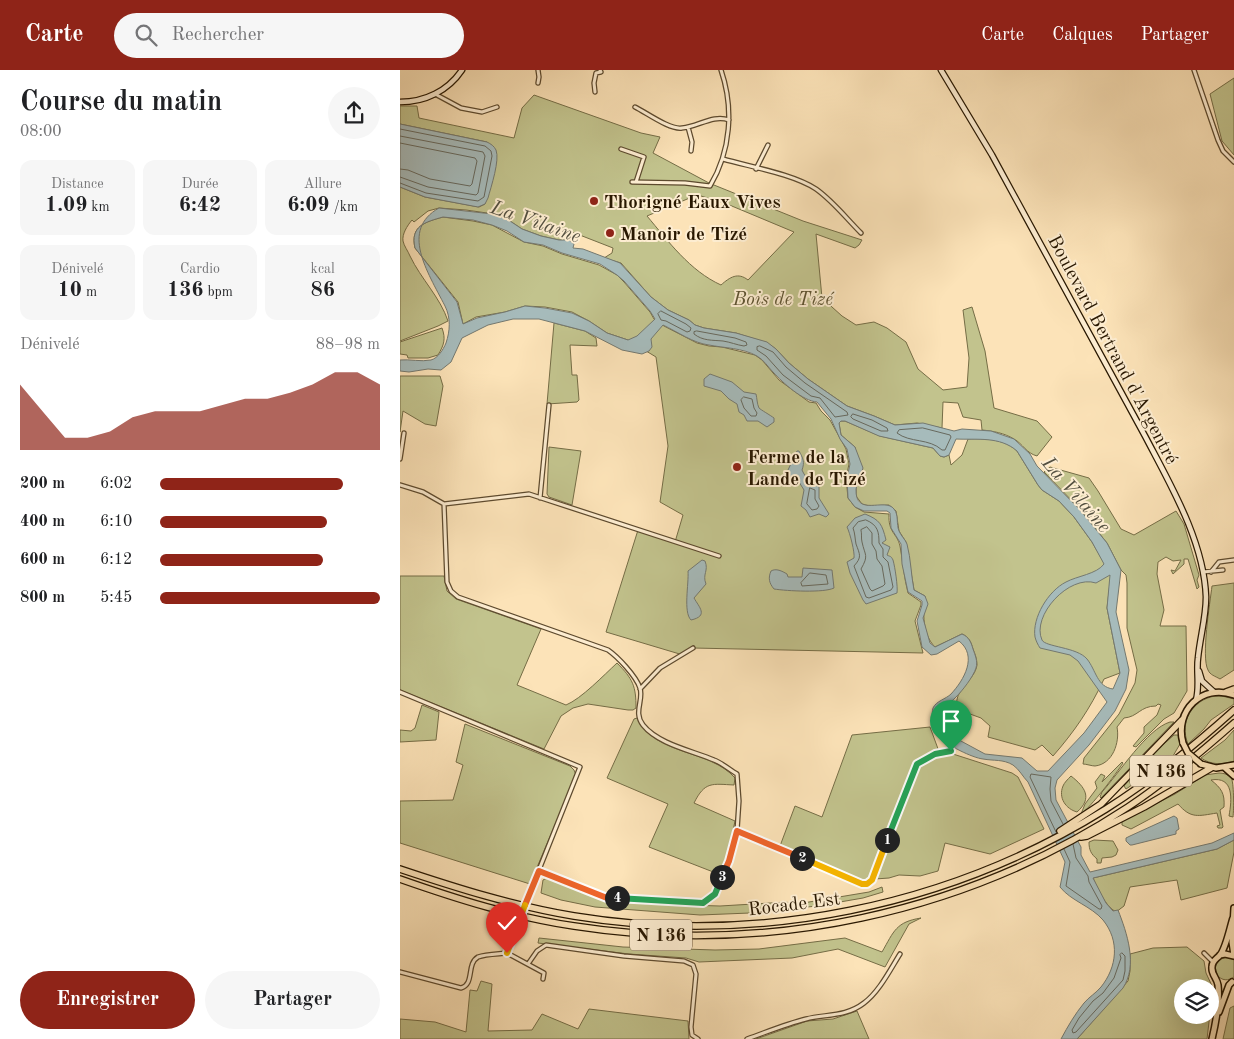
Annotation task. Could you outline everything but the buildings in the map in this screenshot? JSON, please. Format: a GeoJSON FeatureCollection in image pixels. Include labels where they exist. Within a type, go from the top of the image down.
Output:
{"type":"FeatureCollection","features":[{"type":"Feature","properties":{"kind":"highway"},"geometry":{"type":"LineString","coordinates":[[1226,692],[1234,689]]}},
{"type":"Feature","properties":{"kind":"highway","name":"N 136"},"geometry":{"type":"LineString","coordinates":[[1080,822],[1118,801],[1161,771],[1234,710]]}},
{"type":"Feature","properties":{"kind":"highway"},"geometry":{"type":"LineString","coordinates":[[1080,822],[1109,797],[1152,749],[1182,720]]}},
{"type":"Feature","properties":{"kind":"highway","name":"Rocade Est"},"geometry":{"type":"LineString","coordinates":[[400,879],[466,901],[546,921],[605,930],[663,935],[719,936],[789,931],[866,918],[925,902],[1004,874],[1087,834],[1162,783],[1234,723]]}},
{"type":"Feature","properties":{"kind":"highway"},"geometry":{"type":"LineString","coordinates":[[1087,834],[1144,807],[1211,768]]}},
{"type":"Feature","properties":{"kind":"highway","name":"Rocade Est"},"geometry":{"type":"LineString","coordinates":[[400,869],[477,894],[540,910],[590,918],[657,925],[718,926],[788,921],[848,911],[922,892],[961,880],[1045,842],[1080,822]]}},
{"type":"Feature","properties":{"kind":"main road"},"geometry":{"type":"LineString","coordinates":[[400,102],[415,101],[435,94],[454,80],[462,70]]}},
{"type":"Feature","properties":{"kind":"main road","name":"Boulevard Bertrand d'Argentré"},"geometry":{"type":"LineString","coordinates":[[941,70],[992,155],[1169,481],[1190,531],[1203,572],[1206,607],[1198,659]]}},
{"type":"Feature","properties":{"kind":"main road"},"geometry":{"type":"LineString","coordinates":[[1198,659],[1202,681],[1214,692]]}},
{"type":"Feature","properties":{"kind":"main road"},"geometry":{"type":"LineString","coordinates":[[1196,700],[1198,691],[1198,659]]}},
{"type":"Feature","properties":{"kind":"main road"},"geometry":{"type":"LineString","coordinates":[[1234,695],[1226,692],[1204,694],[1187,709],[1182,720],[1181,732],[1183,743],[1188,753],[1201,764],[1211,768],[1225,768],[1234,765]]}},
{"type":"Feature","properties":{"kind":"main road"},"geometry":{"type":"LineString","coordinates":[[1225,768],[1234,776]]}},
{"type":"Feature","properties":{"kind":"main road"},"geometry":{"type":"LineString","coordinates":[[1220,955],[1234,956],[1232,942],[1234,908]]}},
{"type":"Feature","properties":{"kind":"main road"},"geometry":{"type":"LineString","coordinates":[[1216,979],[1213,974],[1213,962],[1220,955],[1233,918]]}},
{"type":"Feature","properties":{"kind":"main road"},"geometry":{"type":"LineString","coordinates":[[1219,981],[1224,983],[1233,981]]}},
{"type":"Feature","properties":{"kind":"main road"},"geometry":{"type":"LineString","coordinates":[[1219,1011],[1229,985],[1233,981]]}},
{"type":"Feature","properties":{"kind":"main road"},"geometry":{"type":"LineString","coordinates":[[1212,1039],[1215,1024]]}},
{"type":"Feature","properties":{"kind":"street"},"geometry":{"type":"LineString","coordinates":[[538,70],[538,83]]}},
{"type":"Feature","properties":{"kind":"street"},"geometry":{"type":"LineString","coordinates":[[595,92],[596,73],[601,72],[600,70]]}},
{"type":"Feature","properties":{"kind":"street"},"geometry":{"type":"LineString","coordinates":[[621,149],[644,157],[634,182],[685,183],[710,186],[723,159],[728,135],[727,88],[721,70]]}},
{"type":"Feature","properties":{"kind":"street"},"geometry":{"type":"LineString","coordinates":[[1194,70],[1218,140],[1226,155],[1234,162]]}},
{"type":"Feature","properties":{"kind":"street"},"geometry":{"type":"LineString","coordinates":[[435,94],[461,108],[482,112],[497,107]]}},
{"type":"Feature","properties":{"kind":"street"},"geometry":{"type":"LineString","coordinates":[[635,107],[674,128],[688,127],[722,117],[729,120]]}},
{"type":"Feature","properties":{"kind":"street"},"geometry":{"type":"LineString","coordinates":[[688,127],[692,142],[691,151]]}},
{"type":"Feature","properties":{"kind":"street"},"geometry":{"type":"LineString","coordinates":[[756,169],[768,145]]}},
{"type":"Feature","properties":{"kind":"street"},"geometry":{"type":"LineString","coordinates":[[723,159],[790,177],[814,188],[832,202],[861,233]]}},
{"type":"Feature","properties":{"kind":"street"},"geometry":{"type":"LineString","coordinates":[[540,498],[548,405]]}},
{"type":"Feature","properties":{"kind":"street"},"geometry":{"type":"LineString","coordinates":[[400,459],[404,433]]}},
{"type":"Feature","properties":{"kind":"street"},"geometry":{"type":"LineString","coordinates":[[400,485],[423,492],[444,504],[529,494],[719,556]]}},
{"type":"Feature","properties":{"kind":"street"},"geometry":{"type":"LineString","coordinates":[[444,504],[447,582],[451,591],[458,597],[608,650],[616,656],[640,688],[638,711],[642,724],[657,736],[676,746],[717,761],[737,774],[739,801],[737,831],[729,861],[715,894],[703,903],[607,898],[539,871]]}},
{"type":"Feature","properties":{"kind":"street"},"geometry":{"type":"LineString","coordinates":[[1211,572],[1219,562],[1234,560]]}},
{"type":"Feature","properties":{"kind":"street"},"geometry":{"type":"LineString","coordinates":[[1203,572],[1223,570]]}},
{"type":"Feature","properties":{"kind":"street"},"geometry":{"type":"LineString","coordinates":[[640,688],[660,668],[693,648]]}},
{"type":"Feature","properties":{"kind":"street"},"geometry":{"type":"LineString","coordinates":[[400,692],[580,767],[507,953]]}},
{"type":"Feature","properties":{"kind":"street"},"geometry":{"type":"LineString","coordinates":[[737,831],[862,884],[867,884],[872,880],[917,764],[935,754],[951,751]]}},
{"type":"Feature","properties":{"kind":"street"},"geometry":{"type":"LineString","coordinates":[[528,964],[537,951],[546,945],[624,956],[684,961],[693,965],[696,974],[691,1027],[692,1035],[698,1039]]}},
{"type":"Feature","properties":{"kind":"street"},"geometry":{"type":"LineString","coordinates":[[400,972],[461,988],[468,984],[472,963],[479,957],[507,953],[544,973],[543,979]]}},
{"type":"Feature","properties":{"kind":"street"},"geometry":{"type":"LineString","coordinates":[[1204,953],[1213,962]]}},
{"type":"Feature","properties":{"kind":"street"},"geometry":{"type":"LineString","coordinates":[[747,1039],[807,1019],[840,1015],[853,1010],[865,1003],[873,994],[900,954]]}},
{"type":"Feature","properties":{"kind":"green space"},"geometry":{"type":"Polygon","coordinates":[[[1234,78],[1234,155],[1222,141],[1210,94],[1234,78]]]}},
{"type":"Feature","properties":{"kind":"green space","name":"Bois de Tizé"},"geometry":{"type":"Polygon","coordinates":[[[534,95],[641,133],[660,137],[653,153],[709,183],[803,221],[862,240],[855,248],[816,234],[822,298],[842,316],[856,325],[874,322],[887,328],[906,342],[918,369],[943,390],[967,387],[969,358],[963,310],[972,307],[985,351],[994,408],[1037,421],[1052,437],[1037,456],[1030,453],[1010,437],[982,430],[981,420],[963,417],[958,403],[943,402],[942,428],[917,423],[895,425],[847,406],[808,379],[767,343],[736,333],[695,325],[668,310],[651,297],[621,263],[604,258],[612,253],[613,248],[572,232],[569,240],[541,236],[522,229],[501,215],[439,208],[428,211],[414,222],[412,220],[404,233],[404,243],[414,264],[445,312],[448,321],[400,341],[400,187],[425,197],[479,207],[485,204],[487,142],[400,124],[400,106],[417,106],[419,118],[514,138],[522,108],[534,95]],[[701,196],[692,197],[647,216],[690,264],[699,272],[721,285],[734,276],[741,276],[748,280],[794,232],[727,204],[701,196]]]}},
{"type":"Feature","properties":{"kind":"green space"},"geometry":{"type":"Polygon","coordinates":[[[443,217],[492,225],[524,242],[543,246],[599,265],[617,275],[654,319],[664,326],[697,343],[755,355],[762,360],[779,380],[809,402],[816,403],[830,420],[846,449],[849,464],[846,478],[848,498],[855,507],[864,512],[889,514],[891,529],[900,546],[908,593],[921,602],[915,621],[923,653],[693,648],[683,655],[606,632],[638,530],[675,542],[683,515],[660,502],[668,446],[656,357],[628,340],[607,333],[572,312],[545,307],[525,306],[476,317],[463,324],[458,302],[415,248],[415,235],[420,226],[443,217]]]}},
{"type":"Feature","properties":{"kind":"green space"},"geometry":{"type":"Polygon","coordinates":[[[554,323],[585,331],[596,338],[597,346],[570,345],[572,375],[577,375],[579,400],[577,402],[547,404],[554,323]]]}},
{"type":"Feature","properties":{"kind":"green space"},"geometry":{"type":"Polygon","coordinates":[[[442,328],[444,342],[438,355],[428,358],[408,358],[407,355],[400,354],[400,342],[442,328]]]}},
{"type":"Feature","properties":{"kind":"green space"},"geometry":{"type":"Polygon","coordinates":[[[400,376],[440,376],[443,386],[436,426],[425,424],[403,411],[400,432],[400,376]]]}},
{"type":"Feature","properties":{"kind":"green space"},"geometry":{"type":"Polygon","coordinates":[[[841,421],[880,436],[933,448],[940,456],[949,455],[951,465],[962,455],[968,439],[988,439],[1006,444],[1017,451],[1042,490],[1059,501],[1074,517],[1092,542],[1111,575],[1107,608],[1120,673],[1104,679],[1081,720],[1053,756],[1042,745],[1035,750],[988,737],[990,726],[981,718],[959,710],[957,698],[977,665],[971,644],[968,638],[962,634],[935,647],[931,642],[924,623],[925,596],[914,590],[906,542],[899,531],[896,511],[889,505],[869,506],[862,504],[856,496],[856,487],[861,477],[855,447],[841,435],[839,423],[841,421]]]}},
{"type":"Feature","properties":{"kind":"green space"},"geometry":{"type":"Polygon","coordinates":[[[549,447],[581,451],[572,505],[549,497],[547,494],[549,447]]]}},
{"type":"Feature","properties":{"kind":"green space"},"geometry":{"type":"Polygon","coordinates":[[[1050,467],[1089,478],[1121,529],[1134,535],[1176,511],[1184,524],[1199,575],[1197,580],[1199,587],[1197,589],[1188,559],[1184,559],[1184,564],[1173,574],[1171,570],[1175,571],[1181,560],[1173,561],[1166,557],[1158,562],[1157,574],[1164,610],[1160,626],[1186,626],[1187,691],[1174,713],[1164,719],[1136,747],[1133,746],[1144,733],[1144,727],[1157,715],[1161,705],[1151,706],[1133,716],[1124,718],[1117,727],[1116,745],[1111,757],[1095,766],[1083,764],[1084,758],[1119,714],[1135,683],[1137,670],[1127,628],[1126,575],[1121,570],[1107,543],[1080,509],[1044,472],[1050,467]]]}},
{"type":"Feature","properties":{"kind":"green space"},"geometry":{"type":"Polygon","coordinates":[[[400,576],[444,576],[447,591],[456,599],[541,629],[517,685],[566,705],[585,692],[617,663],[633,683],[636,708],[628,710],[588,704],[573,708],[561,716],[544,749],[400,690],[400,576]]]}},
{"type":"Feature","properties":{"kind":"green space"},"geometry":{"type":"Polygon","coordinates":[[[1234,583],[1234,670],[1220,679],[1208,670],[1205,654],[1212,586],[1234,583]]]}},
{"type":"Feature","properties":{"kind":"green space"},"geometry":{"type":"Polygon","coordinates":[[[1215,696],[1234,699],[1234,704],[1211,720],[1188,744],[1185,728],[1190,713],[1200,702],[1215,696]]]}},
{"type":"Feature","properties":{"kind":"green space"},"geometry":{"type":"Polygon","coordinates":[[[422,705],[439,712],[436,740],[400,742],[400,730],[411,731],[415,728],[422,705]]]}},
{"type":"Feature","properties":{"kind":"green space"},"geometry":{"type":"Polygon","coordinates":[[[637,718],[645,730],[656,739],[669,746],[712,762],[735,778],[734,785],[715,784],[706,787],[694,803],[735,821],[721,875],[649,847],[668,804],[607,778],[634,719],[637,718]]]}},
{"type":"Feature","properties":{"kind":"green space"},"geometry":{"type":"Polygon","coordinates":[[[1174,722],[1101,798],[1102,792],[1143,742],[1161,726],[1174,722]]]}},
{"type":"Feature","properties":{"kind":"green space"},"geometry":{"type":"Polygon","coordinates":[[[465,724],[570,766],[574,770],[576,775],[530,884],[400,843],[400,801],[453,800],[463,765],[456,762],[465,724]]]}},
{"type":"Feature","properties":{"kind":"green space"},"geometry":{"type":"Polygon","coordinates":[[[930,727],[941,757],[953,754],[1012,773],[1018,777],[1044,829],[990,854],[945,843],[938,871],[920,876],[899,875],[889,878],[861,880],[780,846],[795,806],[822,817],[852,735],[930,727]]]}},
{"type":"Feature","properties":{"kind":"green space"},"geometry":{"type":"Polygon","coordinates":[[[1234,730],[1234,761],[1217,764],[1201,758],[1225,740],[1234,730]]]}},
{"type":"Feature","properties":{"kind":"green space"},"geometry":{"type":"Polygon","coordinates":[[[1174,735],[1178,735],[1180,744],[1173,756],[1126,789],[1124,786],[1149,757],[1174,735]]]}},
{"type":"Feature","properties":{"kind":"green space"},"geometry":{"type":"Polygon","coordinates":[[[1122,762],[1120,768],[1103,790],[1081,814],[1085,804],[1097,788],[1095,782],[1101,774],[1105,776],[1102,782],[1122,762]]]}},
{"type":"Feature","properties":{"kind":"green space"},"geometry":{"type":"Polygon","coordinates":[[[1219,773],[1231,777],[1234,802],[1233,817],[1229,816],[1231,796],[1228,785],[1218,780],[1211,780],[1220,788],[1224,798],[1224,807],[1220,810],[1222,828],[1217,826],[1220,825],[1217,813],[1195,815],[1187,812],[1178,804],[1131,829],[1122,825],[1122,821],[1175,794],[1205,775],[1219,773]]]}},
{"type":"Feature","properties":{"kind":"green space"},"geometry":{"type":"Polygon","coordinates":[[[1071,776],[1080,784],[1086,797],[1082,807],[1077,812],[1066,806],[1062,799],[1062,790],[1066,781],[1071,776]]]}},
{"type":"Feature","properties":{"kind":"green space"},"geometry":{"type":"Polygon","coordinates":[[[1094,840],[1113,841],[1118,850],[1116,855],[1102,858],[1101,863],[1097,863],[1097,859],[1089,847],[1089,842],[1094,840]]]}},
{"type":"Feature","properties":{"kind":"green space"},"geometry":{"type":"Polygon","coordinates":[[[1234,840],[1234,852],[1227,888],[1181,900],[1177,880],[1130,887],[1124,906],[1116,912],[1105,902],[1093,878],[1217,849],[1234,840]]]}},
{"type":"Feature","properties":{"kind":"green space"},"geometry":{"type":"Polygon","coordinates":[[[549,877],[604,900],[652,904],[720,906],[787,902],[791,905],[869,892],[882,887],[883,892],[863,898],[817,906],[750,913],[700,915],[595,907],[561,900],[541,893],[543,880],[549,877]]]}},
{"type":"Feature","properties":{"kind":"green space"},"geometry":{"type":"Polygon","coordinates":[[[921,918],[909,924],[885,967],[838,949],[792,958],[699,962],[686,958],[629,954],[538,943],[539,938],[623,947],[715,950],[759,949],[845,938],[882,952],[890,938],[901,925],[921,918]]]}},
{"type":"Feature","properties":{"kind":"green space"},"geometry":{"type":"Polygon","coordinates":[[[1187,947],[1204,961],[1209,979],[1174,979],[1174,1024],[1209,1024],[1207,1039],[1077,1039],[1128,981],[1130,954],[1153,948],[1187,947]]]}},
{"type":"Feature","properties":{"kind":"green space"},"geometry":{"type":"Polygon","coordinates":[[[1228,957],[1234,960],[1234,977],[1225,980],[1217,975],[1215,966],[1220,959],[1228,957]]]}},
{"type":"Feature","properties":{"kind":"green space"},"geometry":{"type":"Polygon","coordinates":[[[481,981],[492,984],[488,1031],[532,1030],[542,1014],[578,1029],[589,1009],[688,1021],[689,1039],[400,1039],[400,1019],[435,1022],[466,1032],[470,990],[477,991],[481,981]]]}},
{"type":"Feature","properties":{"kind":"green space"},"geometry":{"type":"Polygon","coordinates":[[[1234,1006],[1234,1039],[1223,1039],[1230,1008],[1234,1006]]]}},
{"type":"Feature","properties":{"kind":"green space"},"geometry":{"type":"Polygon","coordinates":[[[857,1011],[869,1039],[756,1039],[807,1021],[833,1019],[857,1011]]]}},
{"type":"Feature","properties":{"kind":"water"},"geometry":{"type":"Polygon","coordinates":[[[400,124],[487,142],[493,146],[497,154],[496,167],[485,204],[478,207],[425,197],[400,187],[400,124]]]}},
{"type":"Feature","properties":{"kind":"water","name":"La Vilaine"},"geometry":{"type":"Polygon","coordinates":[[[439,208],[501,215],[522,229],[541,236],[569,240],[574,244],[573,248],[583,249],[620,263],[651,297],[668,310],[704,328],[736,333],[767,342],[808,379],[847,406],[895,425],[923,423],[954,431],[962,429],[991,431],[1014,439],[1030,454],[1037,466],[1080,510],[1107,543],[1121,570],[1116,612],[1129,670],[1126,689],[1115,711],[1089,745],[1057,780],[1055,788],[1056,800],[1081,847],[1081,855],[1090,872],[1212,843],[1234,833],[1234,840],[1217,849],[1093,878],[1106,903],[1113,911],[1118,910],[1130,949],[1130,969],[1123,988],[1077,1039],[1061,1039],[1081,1007],[1099,989],[1110,971],[1114,954],[1112,937],[1103,920],[1098,915],[1060,887],[1065,862],[1028,782],[1019,771],[1013,765],[1006,762],[979,758],[967,754],[948,744],[937,733],[932,712],[933,708],[951,694],[960,682],[967,668],[968,654],[965,647],[959,641],[937,654],[931,655],[922,647],[917,621],[922,601],[908,592],[902,564],[901,544],[891,528],[890,513],[887,511],[864,511],[855,507],[848,498],[847,478],[850,464],[847,449],[831,419],[817,402],[794,391],[752,353],[697,342],[663,325],[651,339],[652,347],[649,351],[642,354],[622,350],[585,331],[539,319],[513,319],[488,325],[462,338],[451,362],[441,370],[400,371],[400,360],[427,361],[436,357],[446,343],[448,334],[449,320],[447,311],[422,257],[457,302],[463,324],[477,318],[525,306],[572,313],[607,333],[628,340],[637,336],[655,319],[624,281],[600,264],[562,253],[543,245],[524,242],[507,231],[492,225],[473,220],[443,217],[423,225],[427,217],[439,208]],[[845,421],[839,423],[841,435],[855,447],[863,468],[856,489],[857,498],[860,503],[890,506],[896,511],[899,531],[907,544],[914,590],[925,596],[928,604],[923,618],[930,643],[935,647],[962,634],[969,640],[975,656],[977,665],[973,675],[959,694],[942,710],[937,720],[948,734],[985,754],[1022,758],[1037,771],[1048,771],[1084,733],[1107,702],[1078,661],[1070,655],[1040,648],[1035,637],[1036,622],[1047,598],[1059,586],[1092,573],[1104,564],[1092,542],[1074,517],[1059,501],[1042,490],[1017,451],[1010,446],[996,441],[956,439],[949,455],[944,457],[940,456],[933,448],[879,436],[845,421]],[[1110,575],[1096,583],[1085,582],[1064,591],[1047,609],[1040,630],[1044,642],[1076,652],[1087,659],[1100,682],[1113,689],[1120,673],[1107,608],[1110,575]]]}},
{"type":"Feature","properties":{"kind":"water"},"geometry":{"type":"Polygon","coordinates":[[[710,374],[732,382],[744,392],[756,394],[759,408],[774,418],[774,422],[767,427],[758,421],[747,421],[744,415],[739,412],[737,404],[721,391],[704,386],[704,379],[710,374]]]}},
{"type":"Feature","properties":{"kind":"water"},"geometry":{"type":"Polygon","coordinates":[[[797,451],[799,451],[802,458],[802,470],[805,476],[819,485],[819,498],[829,514],[826,517],[819,514],[810,517],[801,506],[804,490],[799,482],[789,476],[788,470],[797,451]]]}},
{"type":"Feature","properties":{"kind":"water"},"geometry":{"type":"Polygon","coordinates":[[[865,514],[880,523],[883,530],[886,540],[882,543],[890,547],[887,555],[893,560],[897,590],[897,593],[866,604],[850,573],[847,562],[854,558],[854,555],[847,527],[855,518],[865,514]]]}},
{"type":"Feature","properties":{"kind":"water"},"geometry":{"type":"Polygon","coordinates":[[[702,560],[706,564],[706,584],[694,598],[701,614],[691,620],[687,611],[688,571],[702,560]]]}},
{"type":"Feature","properties":{"kind":"water"},"geometry":{"type":"Polygon","coordinates":[[[803,568],[832,570],[834,588],[822,591],[796,591],[774,589],[771,585],[769,578],[771,571],[781,571],[787,574],[788,577],[802,577],[803,568]]]}},
{"type":"Feature","properties":{"kind":"water"},"geometry":{"type":"Polygon","coordinates":[[[1174,816],[1177,818],[1179,829],[1176,831],[1176,834],[1132,845],[1126,841],[1126,838],[1174,816]]]}},
{"type":"Feature","properties":{"kind":"place","name":"Thorigné Eaux Vives"},"geometry":{"type":"Point","coordinates":[594,201]}},
{"type":"Feature","properties":{"kind":"place","name":"Manoir de Tizé"},"geometry":{"type":"Point","coordinates":[610,233]}},
{"type":"Feature","properties":{"kind":"place","name":"Ferme de la Lande de Tizé"},"geometry":{"type":"Point","coordinates":[737,467]}},
{"type":"Feature","properties":{"kind":"route"},"geometry":{"type":"LineString","coordinates":[[507,953],[539,871],[607,898],[703,903],[715,894],[729,861],[737,831],[862,884],[867,884],[872,880],[917,764],[935,754],[951,751]]}}]}
